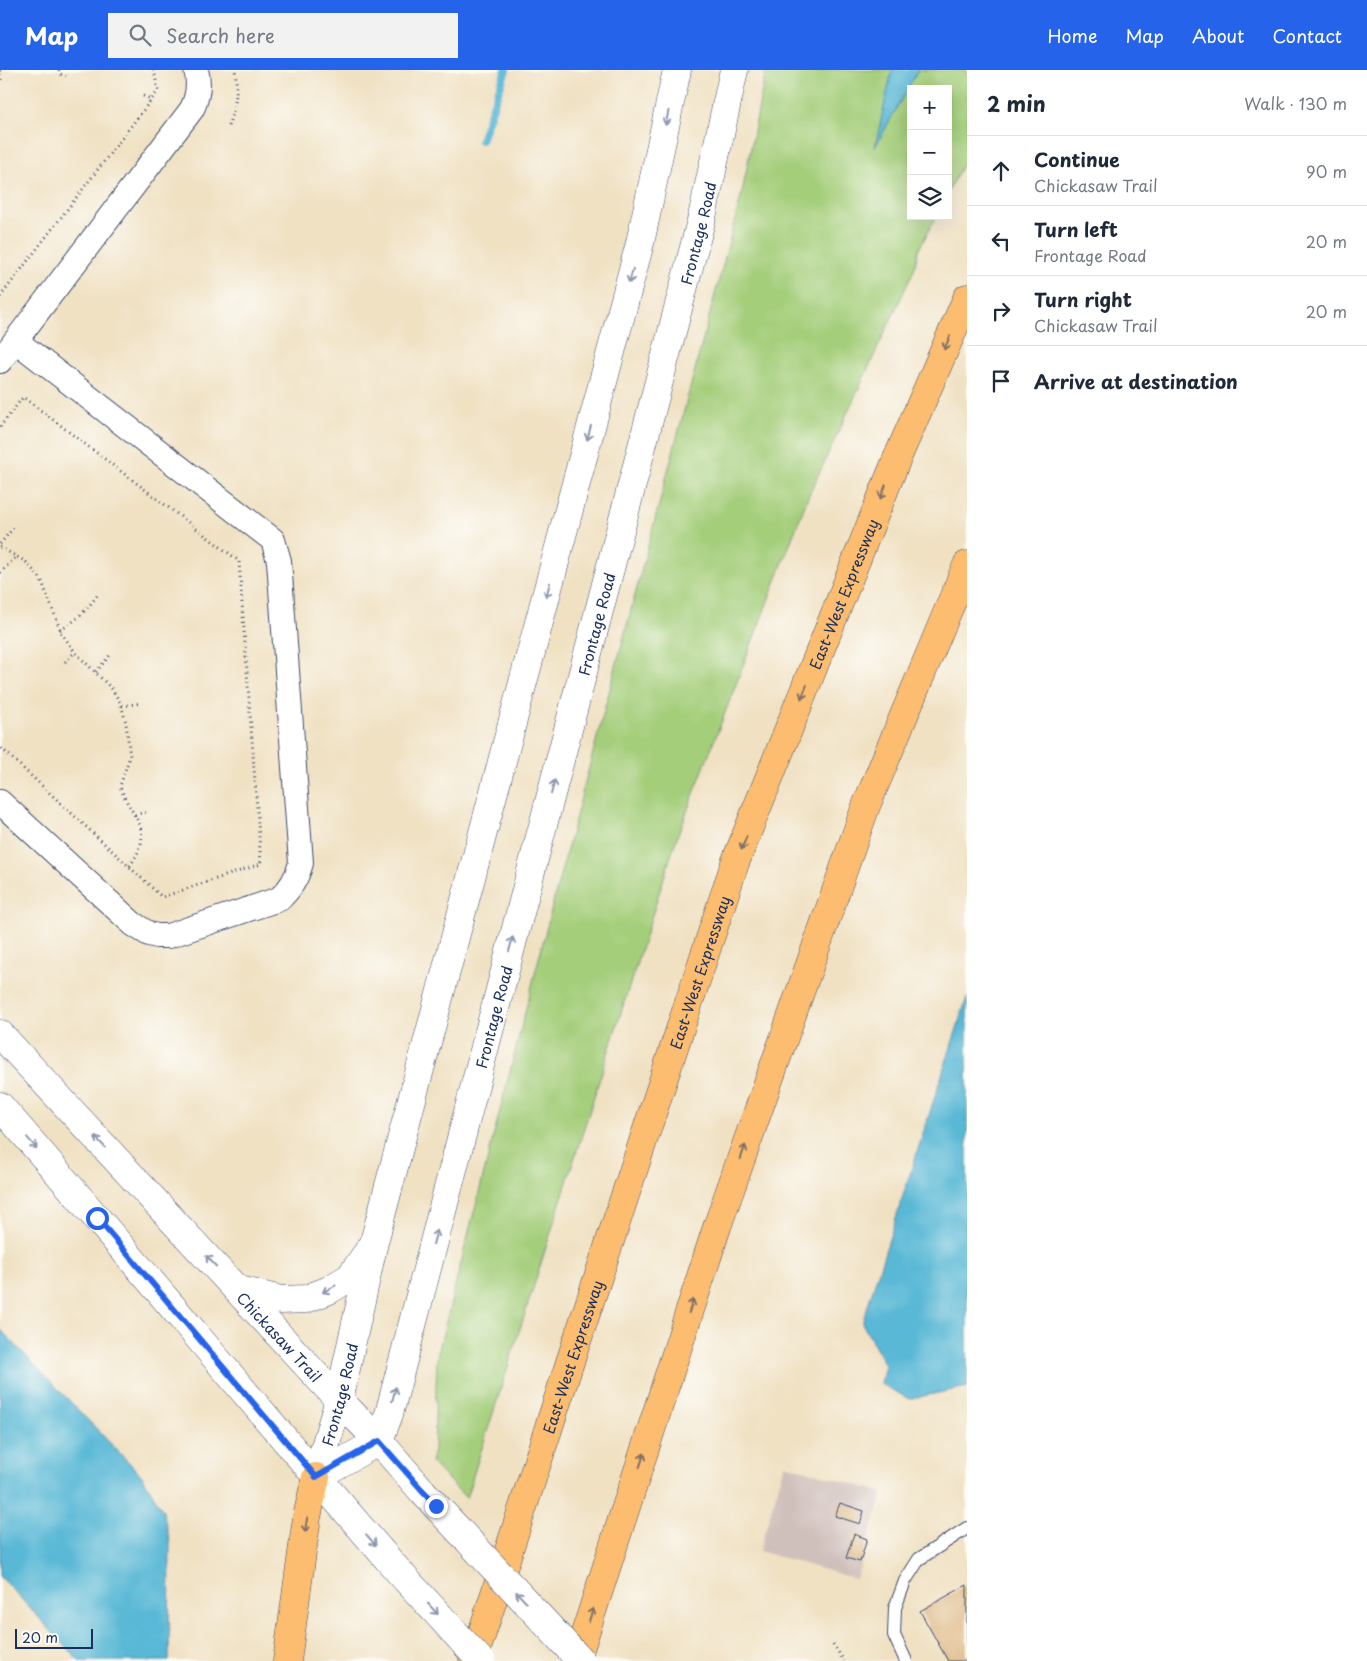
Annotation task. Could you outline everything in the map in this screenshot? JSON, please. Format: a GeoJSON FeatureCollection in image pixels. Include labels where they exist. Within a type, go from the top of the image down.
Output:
{"type":"FeatureCollection","features":[{"type":"Feature","properties":{"kind":"highway","name":"East-West Expressway"},"geometry":{"type":"LineString","coordinates":[[473,1661],[736,863],[896,461],[967,298]]}},
{"type":"Feature","properties":{"kind":"highway"},"geometry":{"type":"LineString","coordinates":[[576,1661],[717,1227],[866,806],[967,565]]}},
{"type":"Feature","properties":{"kind":"highway"},"geometry":{"type":"LineString","coordinates":[[287,1661],[307,1517],[316,1477]]}},
{"type":"Feature","properties":{"kind":"street"},"geometry":{"type":"LineString","coordinates":[[0,361],[192,109],[197,96],[199,82],[196,70]]}},
{"type":"Feature","properties":{"kind":"street","name":"Frontage Road"},"geometry":{"type":"LineString","coordinates":[[316,1477],[338,1400],[374,1242],[640,243],[677,70]]}},
{"type":"Feature","properties":{"kind":"street","name":"Frontage Road"},"geometry":{"type":"LineString","coordinates":[[316,1477],[379,1441],[394,1394],[694,246],[734,70]]}},
{"type":"Feature","properties":{"kind":"street"},"geometry":{"type":"LineString","coordinates":[[0,802],[133,924],[149,934],[157,936],[168,936],[279,899],[287,892],[297,877],[301,863],[279,561],[273,540],[16,341]]}},
{"type":"Feature","properties":{"kind":"street","name":"Chickasaw Trail"},"geometry":{"type":"LineString","coordinates":[[0,1034],[338,1400],[379,1441],[422,1492],[580,1661]]}},
{"type":"Feature","properties":{"kind":"street"},"geometry":{"type":"LineString","coordinates":[[0,1106],[84,1202],[316,1477],[400,1573],[481,1661]]}},
{"type":"Feature","properties":{"kind":"street"},"geometry":{"type":"LineString","coordinates":[[236,1289],[281,1300],[306,1299],[330,1290],[350,1277],[374,1242]]}},
{"type":"Feature","properties":{"kind":"lane"},"geometry":{"type":"LineString","coordinates":[[906,1661],[894,1635],[896,1608],[906,1580],[919,1559],[967,1528]]}},
{"type":"Feature","properties":{"kind":"path"},"geometry":{"type":"LineString","coordinates":[[60,70],[60,74],[66,76]]}},
{"type":"Feature","properties":{"kind":"path"},"geometry":{"type":"LineString","coordinates":[[0,297],[158,91],[154,70]]}},
{"type":"Feature","properties":{"kind":"path"},"geometry":{"type":"LineString","coordinates":[[228,126],[236,101],[235,70]]}},
{"type":"Feature","properties":{"kind":"path"},"geometry":{"type":"LineString","coordinates":[[1,71],[1,80]]}},
{"type":"Feature","properties":{"kind":"path"},"geometry":{"type":"LineString","coordinates":[[143,96],[151,100]]}},
{"type":"Feature","properties":{"kind":"path"},"geometry":{"type":"LineString","coordinates":[[0,428],[23,397],[239,561],[261,864],[162,897],[0,747]]}},
{"type":"Feature","properties":{"kind":"path"},"geometry":{"type":"LineString","coordinates":[[14,527],[0,545],[26,562],[41,579],[60,630],[75,652],[112,689],[121,706],[126,723],[130,756],[120,786],[128,806],[138,820],[142,832],[142,843],[130,867]]}},
{"type":"Feature","properties":{"kind":"path"},"geometry":{"type":"LineString","coordinates":[[0,573],[17,556]]}},
{"type":"Feature","properties":{"kind":"path"},"geometry":{"type":"LineString","coordinates":[[60,630],[85,612],[99,593]]}},
{"type":"Feature","properties":{"kind":"path"},"geometry":{"type":"LineString","coordinates":[[65,662],[75,652]]}},
{"type":"Feature","properties":{"kind":"path"},"geometry":{"type":"LineString","coordinates":[[96,672],[110,654]]}},
{"type":"Feature","properties":{"kind":"path"},"geometry":{"type":"LineString","coordinates":[[121,706],[141,703]]}},
{"type":"Feature","properties":{"kind":"path"},"geometry":{"type":"LineString","coordinates":[[134,815],[149,811]]}},
{"type":"Feature","properties":{"kind":"path"},"geometry":{"type":"LineString","coordinates":[[833,1644],[844,1661]]}},
{"type":"Feature","properties":{"kind":"shaded area"},"geometry":{"type":"Polygon","coordinates":[[[785,1464],[883,1493],[856,1579],[759,1551],[785,1464]]]}},
{"type":"Feature","properties":{"kind":"green space"},"geometry":{"type":"Polygon","coordinates":[[[766,70],[892,70],[876,145],[907,90],[907,220],[934,220],[918,251],[914,270],[808,497],[676,840],[466,1498],[431,1462],[434,1450],[437,1357],[554,899],[742,193],[766,70]]]}},
{"type":"Feature","properties":{"kind":"green space"},"geometry":{"type":"Polygon","coordinates":[[[918,70],[967,70],[967,156],[952,184],[952,85],[910,85],[918,70]]]}},
{"type":"Feature","properties":{"kind":"water"},"geometry":{"type":"Polygon","coordinates":[[[892,70],[918,70],[910,85],[907,85],[907,90],[875,147],[892,70]]]}},
{"type":"Feature","properties":{"kind":"water"},"geometry":{"type":"Polygon","coordinates":[[[967,997],[967,1387],[909,1399],[881,1384],[885,1365],[862,1323],[967,997]]]}},
{"type":"Feature","properties":{"kind":"water"},"geometry":{"type":"Polygon","coordinates":[[[0,1329],[142,1476],[163,1511],[170,1542],[169,1661],[79,1661],[0,1576],[0,1329]]]}},
{"type":"Feature","properties":{"kind":"building"},"geometry":{"type":"Polygon","coordinates":[[[840,1503],[864,1511],[860,1524],[835,1516],[840,1503]]]}},
{"type":"Feature","properties":{"kind":"building"},"geometry":{"type":"Polygon","coordinates":[[[854,1534],[867,1539],[860,1562],[846,1558],[854,1534]]]}},
{"type":"Feature","properties":{"kind":"building"},"geometry":{"type":"Polygon","coordinates":[[[967,1585],[967,1661],[948,1661],[920,1611],[967,1585]]]}},
{"type":"Feature","properties":{"kind":"waterway"},"geometry":{"type":"LineString","coordinates":[[481,140],[506,70]]}},
{"type":"Feature","properties":{"kind":"route"},"geometry":{"type":"LineString","coordinates":[[97,1218],[316,1477],[379,1441],[436,1506]]}}]}
